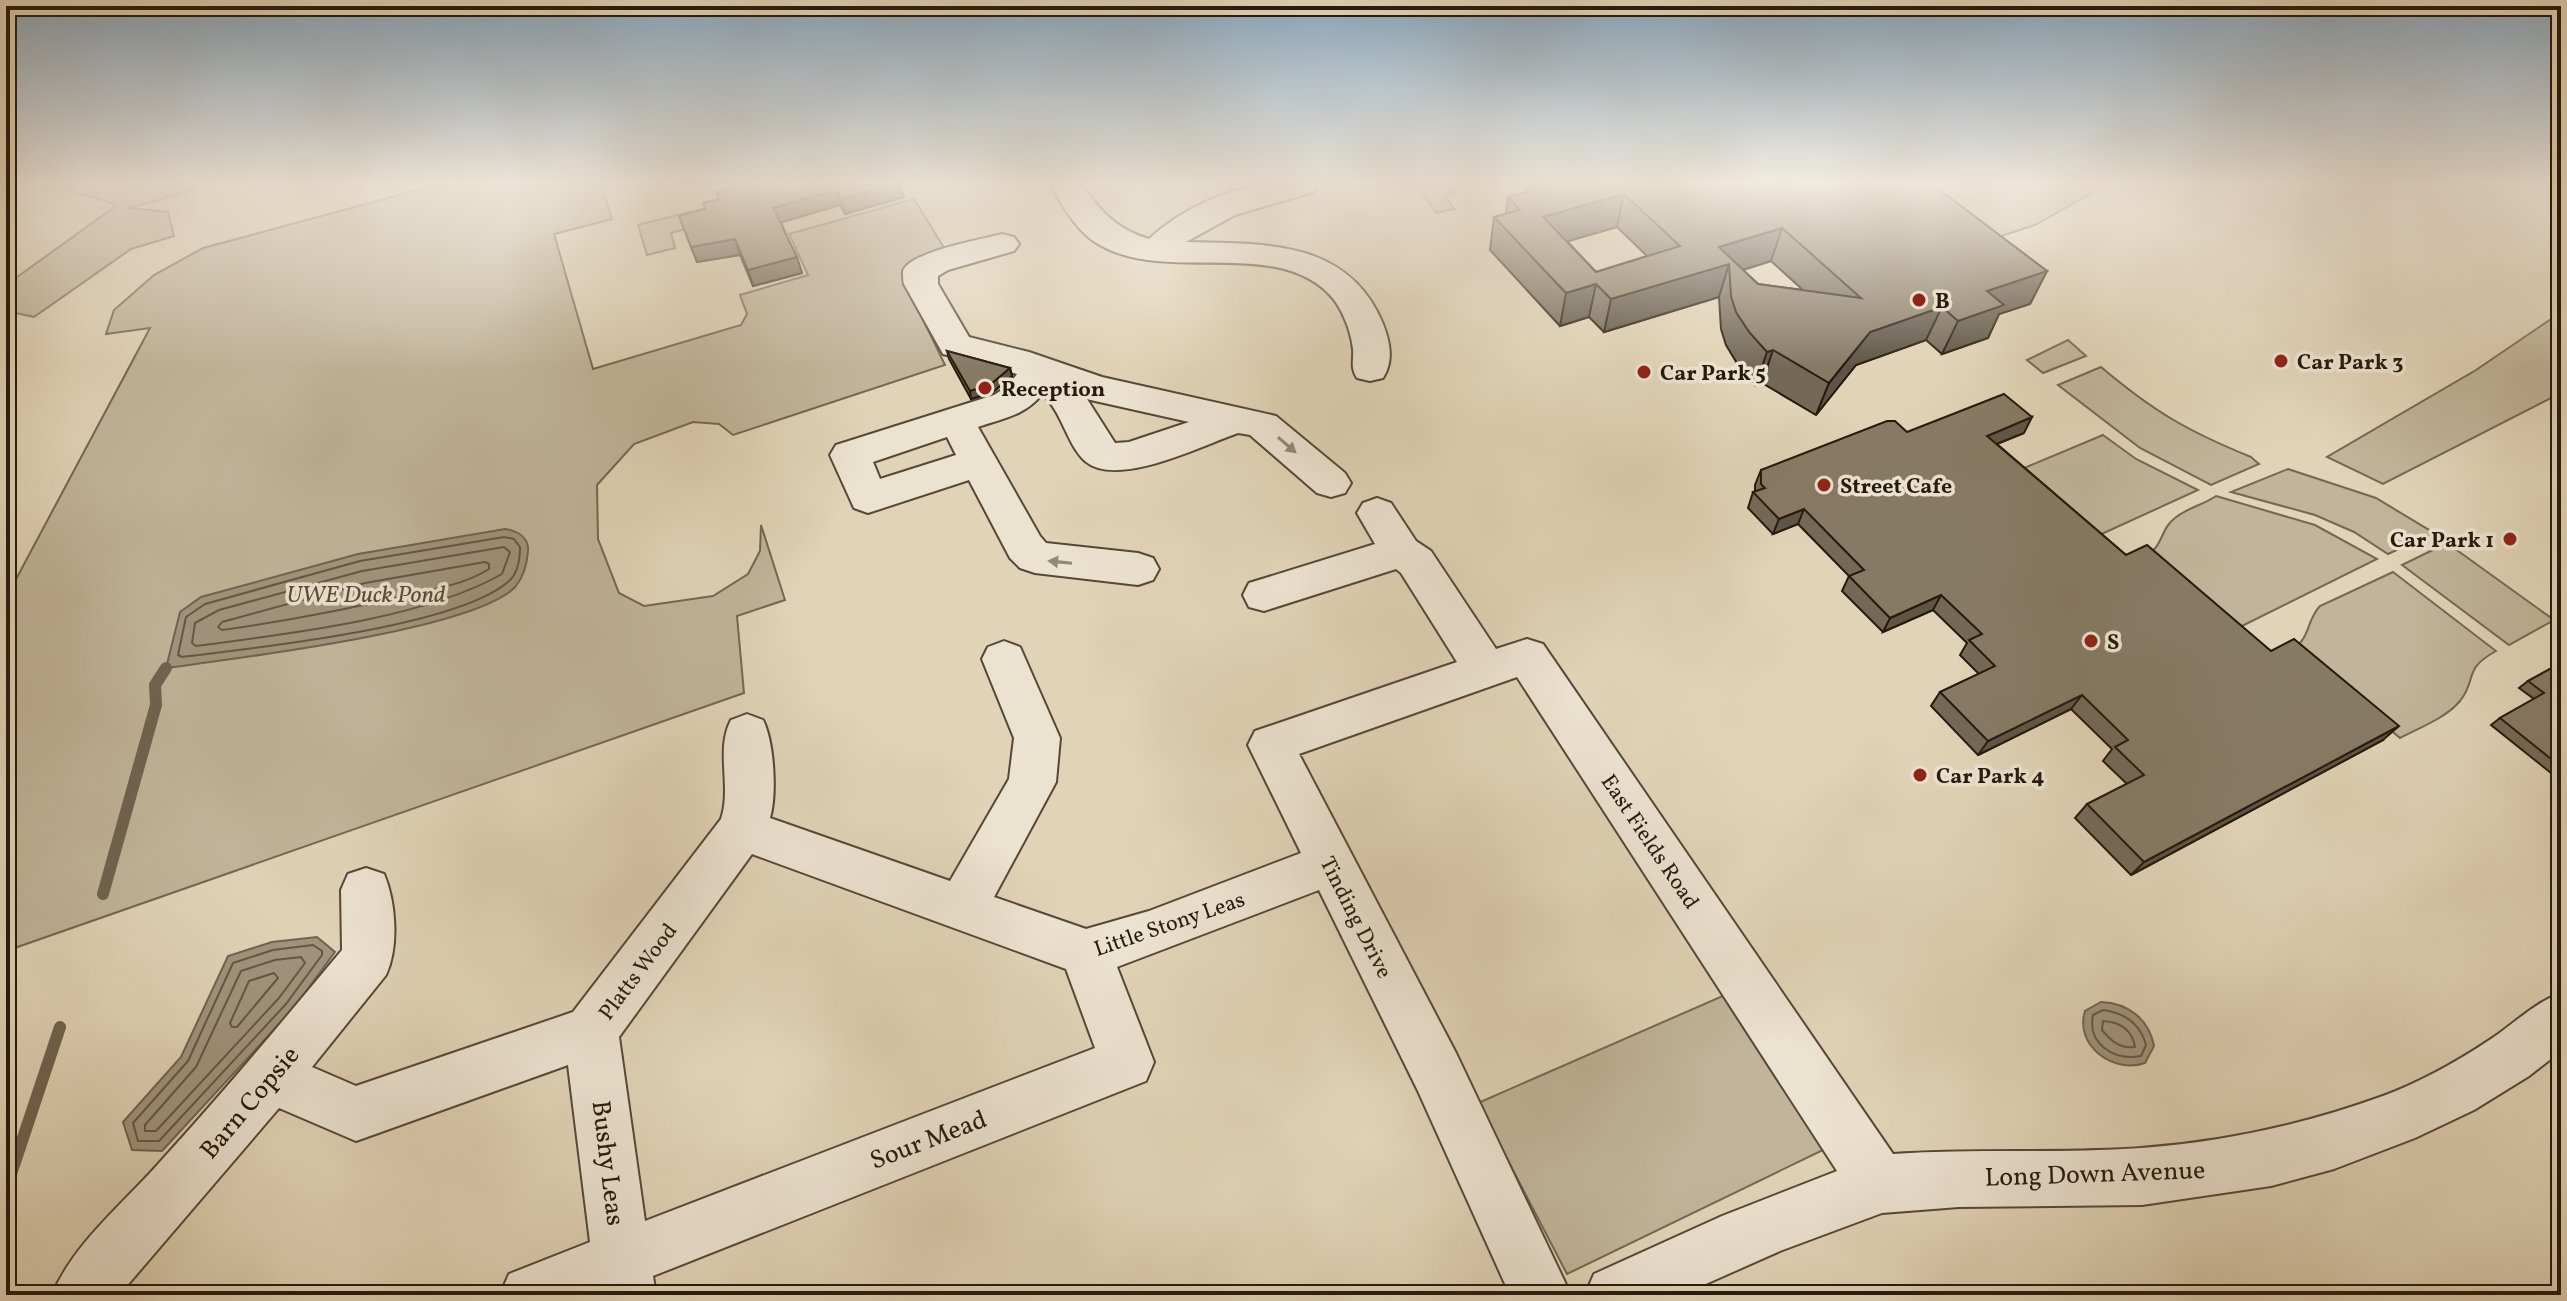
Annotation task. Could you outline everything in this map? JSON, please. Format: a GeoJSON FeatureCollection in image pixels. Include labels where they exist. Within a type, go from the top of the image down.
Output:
{"type":"FeatureCollection","features":[{"type":"Feature","properties":{"kind":"street"},"geometry":{"type":"LineString","coordinates":[[996,246],[929,265],[920,272],[919,277],[956,346],[1016,361],[1095,388],[1268,428],[1331,483]]}},
{"type":"Feature","properties":{"kind":"street"},"geometry":{"type":"LineString","coordinates":[[1136,246],[1156,251],[1259,254],[1299,264],[1330,277],[1344,289],[1359,312],[1371,345],[1370,369]]}},
{"type":"Feature","properties":{"kind":"street"},"geometry":{"type":"LineString","coordinates":[[1156,251],[1161,246]]}},
{"type":"Feature","properties":{"kind":"street"},"geometry":{"type":"LineString","coordinates":[[1039,371],[1066,394],[1096,448],[1105,456],[1132,456],[1237,419]]}},
{"type":"Feature","properties":{"kind":"street"},"geometry":{"type":"LineString","coordinates":[[979,462],[868,498],[850,455],[1015,400],[1039,371]]}},
{"type":"Feature","properties":{"kind":"street"},"geometry":{"type":"LineString","coordinates":[[958,421],[1025,547],[1035,557],[1138,569]]}},
{"type":"Feature","properties":{"kind":"street"},"geometry":{"type":"LineString","coordinates":[[1377,513],[1401,552],[1416,562],[1486,670]]}},
{"type":"Feature","properties":{"kind":"street"},"geometry":{"type":"LineString","coordinates":[[1264,595],[1401,552]]}},
{"type":"Feature","properties":{"kind":"street","name":"East Fields Road"},"geometry":{"type":"LineString","coordinates":[[1486,670],[1527,656],[1879,1184]]}},
{"type":"Feature","properties":{"kind":"street"},"geometry":{"type":"LineString","coordinates":[[963,906],[1032,782],[1037,738],[1004,659]]}},
{"type":"Feature","properties":{"kind":"street","name":"Tinding Drive"},"geometry":{"type":"LineString","coordinates":[[1486,670],[1271,745],[1437,1072],[1541,1295]]}},
{"type":"Feature","properties":{"kind":"street","name":"Platts Wood"},"geometry":{"type":"LineString","coordinates":[[271,1077],[356,1114],[591,1031],[742,829],[750,805],[747,733]]}},
{"type":"Feature","properties":{"kind":"street","name":"Little Stony Leas"},"geometry":{"type":"LineString","coordinates":[[742,829],[963,906],[1086,953],[1150,934],[1330,864]]}},
{"type":"Feature","properties":{"kind":"street","name":"Barn Copsie"},"geometry":{"type":"LineString","coordinates":[[82,1295],[99,1271],[152,1215],[271,1077],[368,958],[366,890]]}},
{"type":"Feature","properties":{"kind":"street","name":"Sour Mead"},"geometry":{"type":"LineString","coordinates":[[623,1277],[1127,1062],[1086,953]]}},
{"type":"Feature","properties":{"kind":"street","name":"Long Down Avenue"},"geometry":{"type":"LineString","coordinates":[[1615,1295],[1721,1245],[1879,1184],[1984,1177],[2122,1178],[2214,1170],[2267,1160],[2380,1124],[2440,1099],[2497,1067],[2561,1018]]}},
{"type":"Feature","properties":{"kind":"street","name":"Bushy Leas"},"geometry":{"type":"LineString","coordinates":[[591,1031],[623,1277]]}},
{"type":"Feature","properties":{"kind":"street"},"geometry":{"type":"LineString","coordinates":[[530,1295],[623,1277]]}},
{"type":"Feature","properties":{"kind":"shaded area"},"geometry":{"type":"Polygon","coordinates":[[[61,246],[142,246],[131,249],[34,317],[6,311],[6,285],[61,246]]]}},
{"type":"Feature","properties":{"kind":"shaded area"},"geometry":{"type":"Polygon","coordinates":[[[557,246],[593,369],[741,325],[747,314],[740,295],[808,275],[794,246],[943,246],[946,251],[911,267],[903,278],[945,365],[733,435],[719,424],[693,422],[634,444],[597,485],[598,539],[619,593],[644,606],[713,596],[748,574],[760,551],[761,525],[785,600],[737,616],[744,693],[6,951],[6,584],[14,583],[150,328],[106,334],[114,310],[154,275],[203,248],[557,246]]]}},
{"type":"Feature","properties":{"kind":"shaded area"},"geometry":{"type":"Polygon","coordinates":[[[644,246],[674,246],[675,248],[647,255],[644,246]]]}},
{"type":"Feature","properties":{"kind":"shaded area"},"geometry":{"type":"Polygon","coordinates":[[[2561,299],[2561,393],[2383,484],[2327,457],[2476,370],[2551,319],[2561,299]]]}},
{"type":"Feature","properties":{"kind":"shaded area"},"geometry":{"type":"Polygon","coordinates":[[[2068,340],[2086,356],[2043,373],[2027,360],[2068,340]]]}},
{"type":"Feature","properties":{"kind":"shaded area"},"geometry":{"type":"Polygon","coordinates":[[[2101,367],[2172,419],[2251,457],[2259,464],[2211,485],[2140,448],[2058,385],[2101,367]]]}},
{"type":"Feature","properties":{"kind":"shaded area"},"geometry":{"type":"Polygon","coordinates":[[[2103,435],[2136,459],[2198,490],[2095,537],[2017,471],[2103,435]]]}},
{"type":"Feature","properties":{"kind":"shaded area"},"geometry":{"type":"Polygon","coordinates":[[[2288,469],[2376,498],[2434,533],[2388,554],[2354,532],[2315,515],[2231,492],[2288,469]]]}},
{"type":"Feature","properties":{"kind":"shaded area"},"geometry":{"type":"Polygon","coordinates":[[[2216,496],[2315,525],[2377,559],[2236,629],[2148,555],[2175,518],[2216,496]]]}},
{"type":"Feature","properties":{"kind":"shaded area"},"geometry":{"type":"Polygon","coordinates":[[[2447,543],[2554,620],[2509,645],[2402,565],[2447,543]]]}},
{"type":"Feature","properties":{"kind":"shaded area"},"geometry":{"type":"Polygon","coordinates":[[[2393,572],[2496,651],[2474,669],[2465,693],[2454,707],[2400,738],[2294,648],[2303,639],[2320,606],[2393,572]]]}},
{"type":"Feature","properties":{"kind":"shaded area"},"geometry":{"type":"Polygon","coordinates":[[[1725,995],[1827,1148],[1567,1274],[1478,1103],[1725,995]]]}},
{"type":"Feature","properties":{"kind":"water","name":"UWE Duck Pond"},"geometry":{"type":"Polygon","coordinates":[[[505,529],[524,538],[528,546],[527,561],[516,586],[493,602],[406,629],[295,650],[166,668],[180,612],[201,597],[358,554],[505,529]]]}},
{"type":"Feature","properties":{"kind":"water"},"geometry":{"type":"Polygon","coordinates":[[[317,937],[335,952],[293,1009],[162,1151],[132,1150],[123,1122],[181,1057],[228,956],[272,942],[317,937]]]}},
{"type":"Feature","properties":{"kind":"water"},"geometry":{"type":"Polygon","coordinates":[[[2101,1002],[2128,1009],[2142,1020],[2154,1046],[2145,1063],[2133,1065],[2109,1061],[2091,1046],[2083,1024],[2085,1011],[2101,1002]]]}},
{"type":"Feature","properties":{"kind":"building"},"geometry":{"type":"Polygon","coordinates":[[[738,246],[791,246],[797,257],[748,270],[738,246]]]}},
{"type":"Feature","properties":{"kind":"building"},"geometry":{"type":"Polygon","coordinates":[[[1521,246],[1571,246],[1596,272],[1680,246],[1723,246],[1719,247],[1758,284],[1861,298],[1802,246],[2013,246],[2047,271],[1987,291],[2004,305],[1958,321],[1942,307],[1870,332],[1829,383],[1773,350],[1767,352],[1749,332],[1736,312],[1731,296],[1729,264],[1611,299],[1596,284],[1566,293],[1521,246]]]}},
{"type":"Feature","properties":{"kind":"building"},"geometry":{"type":"Polygon","coordinates":[[[947,351],[1010,368],[991,384],[970,391],[947,351]]]}},
{"type":"Feature","properties":{"kind":"building","name":"S"},"geometry":{"type":"Polygon","coordinates":[[[2004,394],[2032,417],[1987,436],[2126,555],[2147,545],[2271,651],[2294,639],[2399,726],[2144,862],[2087,804],[2144,775],[2115,747],[2128,740],[2082,695],[1988,741],[1940,692],[1995,666],[1969,640],[1982,634],[1941,595],[1890,618],[1849,576],[1864,570],[1804,509],[1779,519],[1753,492],[1765,488],[1761,484],[1761,470],[1887,421],[1895,421],[1907,432],[2004,394]]]}},
{"type":"Feature","properties":{"kind":"building"},"geometry":{"type":"Polygon","coordinates":[[[2561,663],[2561,767],[2500,718],[2544,693],[2528,681],[2561,663]]]}},
{"type":"Feature","properties":{"kind":"waterway"},"geometry":{"type":"LineString","coordinates":[[103,894],[156,705],[155,685],[166,668]]}},
{"type":"Feature","properties":{"kind":"waterway"},"geometry":{"type":"LineString","coordinates":[[6,1189],[60,1027]]}},
{"type":"Feature","properties":{"kind":"place","name":"B"},"geometry":{"type":"Point","coordinates":[1919,300]}},
{"type":"Feature","properties":{"kind":"place","name":"Car Park 3"},"geometry":{"type":"Point","coordinates":[2281,361]}},
{"type":"Feature","properties":{"kind":"place","name":"Car Park 5"},"geometry":{"type":"Point","coordinates":[1644,372]}},
{"type":"Feature","properties":{"kind":"place","name":"Reception"},"geometry":{"type":"Point","coordinates":[985,388]}},
{"type":"Feature","properties":{"kind":"place","name":"Street Cafe"},"geometry":{"type":"Point","coordinates":[1824,485]}},
{"type":"Feature","properties":{"kind":"place","name":"Car Park 1"},"geometry":{"type":"Point","coordinates":[2510,539]}},
{"type":"Feature","properties":{"kind":"place","name":"S"},"geometry":{"type":"Point","coordinates":[2091,641]}},
{"type":"Feature","properties":{"kind":"place","name":"Car Park 4"},"geometry":{"type":"Point","coordinates":[1920,775]}}]}
